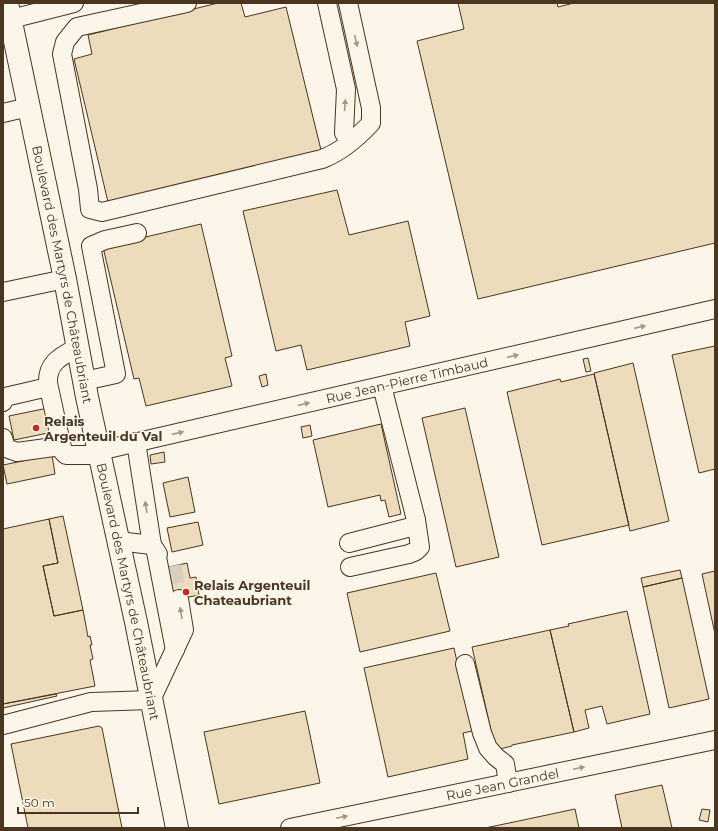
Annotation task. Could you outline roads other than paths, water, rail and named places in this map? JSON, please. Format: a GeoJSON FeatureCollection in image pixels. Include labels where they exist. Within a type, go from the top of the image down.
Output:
{"type":"FeatureCollection","features":[{"type":"Feature","properties":{"kind":"main road","name":"Boulevard des Martyrs de Châteaubriant"},"geometry":{"type":"LineString","coordinates":[[9,11],[177,828]]}},
{"type":"Feature","properties":{"kind":"street"},"geometry":{"type":"LineString","coordinates":[[9,11],[74,3]]}},
{"type":"Feature","properties":{"kind":"street"},"geometry":{"type":"LineString","coordinates":[[187,3],[76,27],[65,42],[62,54],[88,189],[90,209],[102,212],[322,159],[334,154],[360,135],[371,123],[371,108],[348,3]]}},
{"type":"Feature","properties":{"kind":"street"},"geometry":{"type":"LineString","coordinates":[[327,3],[346,89],[344,133],[350,142]]}},
{"type":"Feature","properties":{"kind":"street"},"geometry":{"type":"LineString","coordinates":[[3,113],[29,108]]}},
{"type":"Feature","properties":{"kind":"street"},"geometry":{"type":"LineString","coordinates":[[84,381],[116,374],[91,246],[105,240],[137,233]]}},
{"type":"Feature","properties":{"kind":"street"},"geometry":{"type":"LineString","coordinates":[[3,292],[65,279]]}},
{"type":"Feature","properties":{"kind":"street","name":"Rue Jean-Pierre Timbaud"},"geometry":{"type":"LineString","coordinates":[[61,446],[66,455],[99,453],[136,442],[715,310]]}},
{"type":"Feature","properties":{"kind":"street"},"geometry":{"type":"LineString","coordinates":[[3,438],[6,448],[17,452],[61,446],[48,387],[47,375],[55,360],[78,347]]}},
{"type":"Feature","properties":{"kind":"street"},"geometry":{"type":"LineString","coordinates":[[350,567],[409,554],[416,551],[420,546],[416,520],[382,386]]}},
{"type":"Feature","properties":{"kind":"street"},"geometry":{"type":"LineString","coordinates":[[3,402],[6,397],[48,387]]}},
{"type":"Feature","properties":{"kind":"street"},"geometry":{"type":"LineString","coordinates":[[136,442],[154,549],[175,650]]}},
{"type":"Feature","properties":{"kind":"street"},"geometry":{"type":"LineString","coordinates":[[349,543],[415,526],[416,520]]}},
{"type":"Feature","properties":{"kind":"street"},"geometry":{"type":"LineString","coordinates":[[118,541],[154,549],[172,566]]}},
{"type":"Feature","properties":{"kind":"street"},"geometry":{"type":"LineString","coordinates":[[3,725],[91,702],[151,700],[184,630],[179,599]]}},
{"type":"Feature","properties":{"kind":"street"},"geometry":{"type":"LineString","coordinates":[[465,664],[482,733],[488,748],[505,764],[508,783]]}},
{"type":"Feature","properties":{"kind":"street","name":"Rue Jean Grandel"},"geometry":{"type":"LineString","coordinates":[[290,828],[715,740]]}},
{"type":"Feature","properties":{"kind":"tunnel"},"geometry":{"type":"LineString","coordinates":[[172,566],[179,599]]}},
{"type":"Feature","properties":{"kind":"place","name":"Relais Argenteuil du Val"},"geometry":{"type":"Point","coordinates":[36,428]}},
{"type":"Feature","properties":{"kind":"place","name":"Relais Argenteuil Chateaubriant"},"geometry":{"type":"Point","coordinates":[186,592]}}]}
